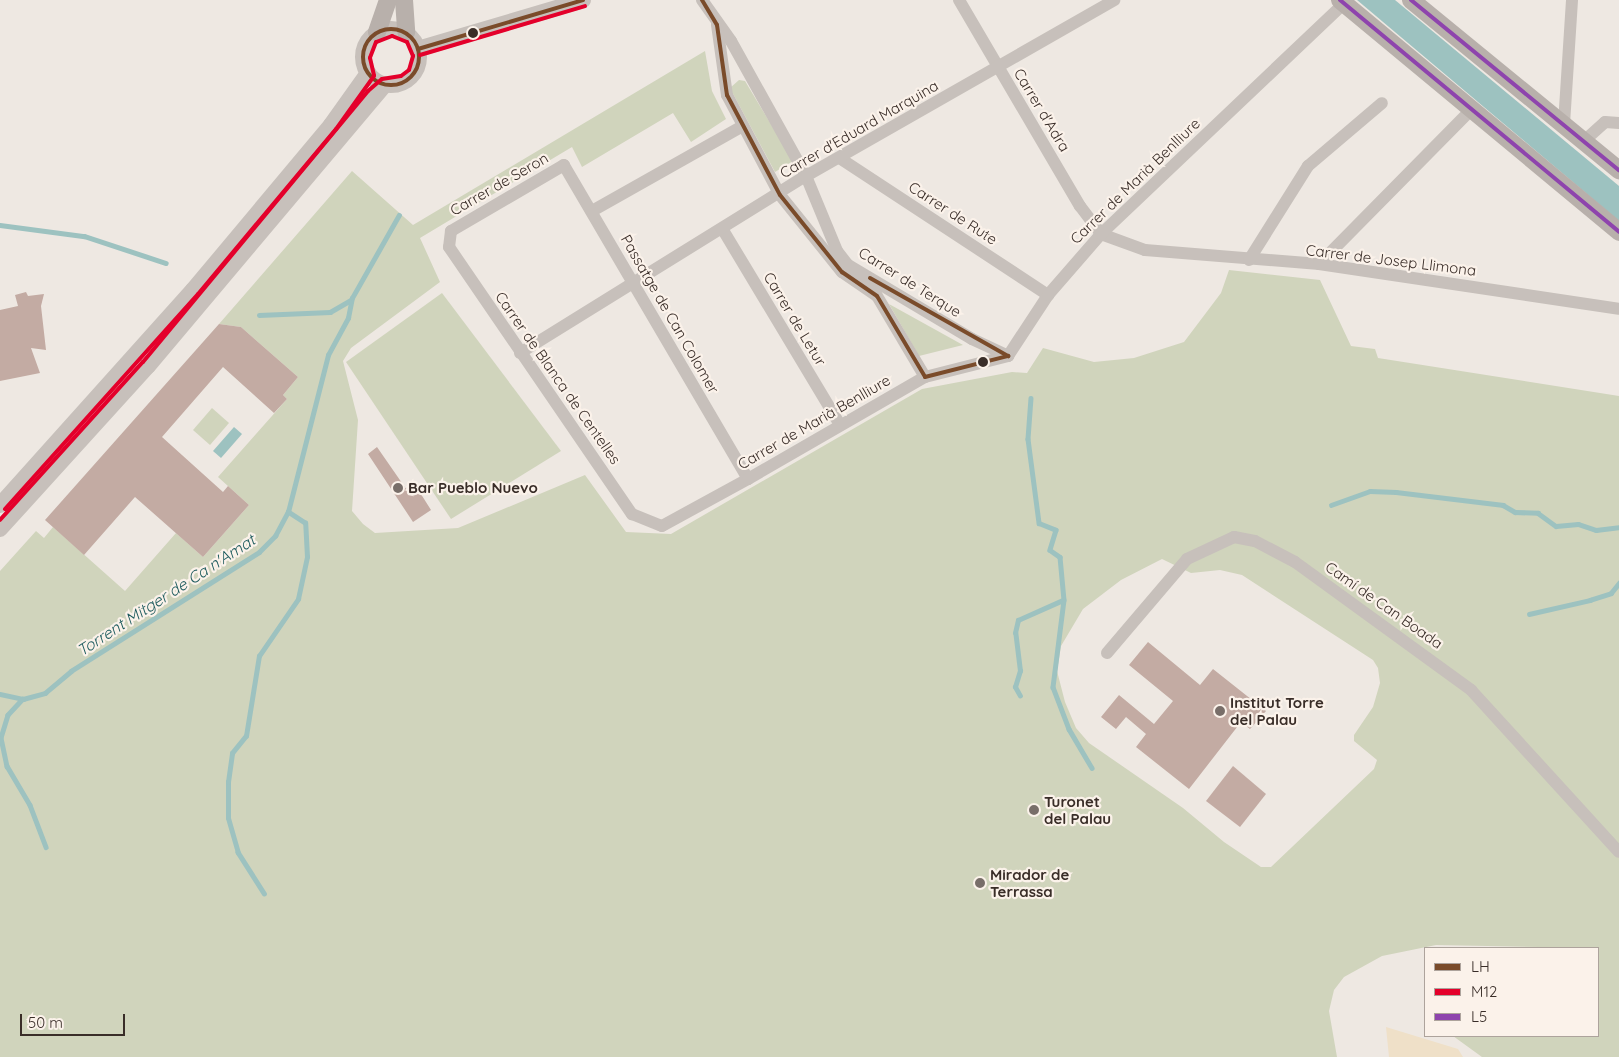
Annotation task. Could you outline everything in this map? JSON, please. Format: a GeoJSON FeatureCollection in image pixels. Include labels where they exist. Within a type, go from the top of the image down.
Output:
{"type":"FeatureCollection","features":[{"type":"Feature","properties":{"kind":"main road"},"geometry":{"type":"LineString","coordinates":[[377,32],[388,0]]}},
{"type":"Feature","properties":{"kind":"main road"},"geometry":{"type":"LineString","coordinates":[[404,0],[406,32]]}},
{"type":"Feature","properties":{"kind":"main road"},"geometry":{"type":"LineString","coordinates":[[1411,0],[1619,170]]}},
{"type":"Feature","properties":{"kind":"main road"},"geometry":{"type":"LineString","coordinates":[[1342,2],[1619,232]]}},
{"type":"Feature","properties":{"kind":"street"},"geometry":{"type":"LineString","coordinates":[[418,49],[583,0]]}},
{"type":"Feature","properties":{"kind":"street","name":"Carrer de Terque"},"geometry":{"type":"LineString","coordinates":[[702,0],[731,41],[806,176],[837,250],[848,265],[972,339],[1008,356]]}},
{"type":"Feature","properties":{"kind":"street","name":"Carrer d'Adra"},"geometry":{"type":"LineString","coordinates":[[960,0],[1080,206],[1100,234]]}},
{"type":"Feature","properties":{"kind":"street","name":"Carrer d'Eduard Marquina"},"geometry":{"type":"LineString","coordinates":[[520,353],[631,282],[780,195],[806,176],[841,159],[1114,0]]}},
{"type":"Feature","properties":{"kind":"street"},"geometry":{"type":"LineString","coordinates":[[1564,124],[1572,0]]}},
{"type":"Feature","properties":{"kind":"street","name":"Carrer de Marià Benlliure"},"geometry":{"type":"LineString","coordinates":[[662,526],[925,377],[1008,356],[1048,295],[1100,234],[1342,2]]}},
{"type":"Feature","properties":{"kind":"street","name":"Carrer de Terque"},"geometry":{"type":"LineString","coordinates":[[718,25],[725,84],[743,126],[780,195],[842,272],[877,296],[925,377]]}},
{"type":"Feature","properties":{"kind":"street"},"geometry":{"type":"LineString","coordinates":[[0,504],[199,282],[331,125],[368,73],[364,51],[377,32],[392,28],[406,32],[418,49],[419,63],[414,74],[404,82],[385,84],[368,73]]}},
{"type":"Feature","properties":{"kind":"street"},"geometry":{"type":"LineString","coordinates":[[725,84],[735,74],[750,78]]}},
{"type":"Feature","properties":{"kind":"street"},"geometry":{"type":"LineString","coordinates":[[0,529],[148,366],[385,84]]}},
{"type":"Feature","properties":{"kind":"street"},"geometry":{"type":"LineString","coordinates":[[1249,260],[1308,166],[1382,103]]}},
{"type":"Feature","properties":{"kind":"street"},"geometry":{"type":"LineString","coordinates":[[1319,264],[1471,110]]}},
{"type":"Feature","properties":{"kind":"street"},"geometry":{"type":"LineString","coordinates":[[1584,141],[1606,122],[1619,123]]}},
{"type":"Feature","properties":{"kind":"street"},"geometry":{"type":"LineString","coordinates":[[592,211],[743,126]]}},
{"type":"Feature","properties":{"kind":"street","name":"Carrer de Rute"},"geometry":{"type":"LineString","coordinates":[[841,159],[1048,295]]}},
{"type":"Feature","properties":{"kind":"street","name":"Passatge de Can Colomer"},"geometry":{"type":"LineString","coordinates":[[564,165],[748,479]]}},
{"type":"Feature","properties":{"kind":"street","name":"Carrer de Seron"},"geometry":{"type":"LineString","coordinates":[[451,231],[564,165]]}},
{"type":"Feature","properties":{"kind":"street","name":"Carrer de Letur"},"geometry":{"type":"LineString","coordinates":[[723,230],[840,425]]}},
{"type":"Feature","properties":{"kind":"street","name":"Carrer de Blanca de Centelles"},"geometry":{"type":"LineString","coordinates":[[451,231],[449,247],[632,514],[662,526]]}},
{"type":"Feature","properties":{"kind":"street","name":"Carrer de Josep Llimona"},"geometry":{"type":"LineString","coordinates":[[1100,234],[1145,250],[1249,260],[1319,264],[1619,309]]}},
{"type":"Feature","properties":{"kind":"street","name":"Camí de Can Boada"},"geometry":{"type":"LineString","coordinates":[[1107,653],[1187,559],[1234,537],[1255,541],[1295,562],[1471,690],[1619,852]]}},
{"type":"Feature","properties":{"kind":"green space"},"geometry":{"type":"Polygon","coordinates":[[[705,51],[712,91],[726,119],[691,142],[673,113],[582,167],[572,147],[420,238],[440,282],[351,348],[343,361],[358,420],[352,511],[363,524],[375,533],[458,528],[585,475],[626,532],[671,534],[922,389],[1012,372],[1027,373],[1043,348],[1094,362],[1134,358],[1184,342],[1221,293],[1229,270],[1320,280],[1351,346],[1375,349],[1378,358],[1619,396],[1619,1057],[1482,1057],[1454,1037],[1599,1037],[1599,947],[1436,945],[1382,956],[1344,977],[1334,990],[1329,1011],[1337,1057],[0,1057],[0,571],[36,531],[44,538],[53,527],[125,591],[176,533],[203,557],[249,505],[218,477],[287,399],[283,395],[298,377],[241,327],[219,324],[352,171],[413,225],[705,51]],[[1162,559],[1121,580],[1083,609],[1061,646],[1057,671],[1065,702],[1076,728],[1089,743],[1183,808],[1224,842],[1261,867],[1271,867],[1374,769],[1377,760],[1354,741],[1354,735],[1373,707],[1380,683],[1378,668],[1373,660],[1242,575],[1220,570],[1191,573],[1162,559]]]}},
{"type":"Feature","properties":{"kind":"green space"},"geometry":{"type":"Polygon","coordinates":[[[739,80],[745,81],[793,161],[775,172],[730,88],[739,80]]]}},
{"type":"Feature","properties":{"kind":"green space"},"geometry":{"type":"Polygon","coordinates":[[[442,293],[561,451],[451,519],[346,362],[442,293]]]}},
{"type":"Feature","properties":{"kind":"green space"},"geometry":{"type":"Polygon","coordinates":[[[889,304],[963,345],[919,356],[889,304]]]}},
{"type":"Feature","properties":{"kind":"green space"},"geometry":{"type":"Polygon","coordinates":[[[212,408],[229,423],[210,445],[193,430],[212,408]]]}},
{"type":"Feature","properties":{"kind":"sand"},"geometry":{"type":"Polygon","coordinates":[[[1386,1027],[1458,1049],[1463,1057],[1389,1057],[1386,1027]]]}},
{"type":"Feature","properties":{"kind":"water"},"geometry":{"type":"Polygon","coordinates":[[[1357,0],[1395,0],[1619,186],[1619,221],[1357,0]]]}},
{"type":"Feature","properties":{"kind":"water"},"geometry":{"type":"Polygon","coordinates":[[[234,427],[242,434],[221,458],[213,451],[234,427]]]}},
{"type":"Feature","properties":{"kind":"building"},"geometry":{"type":"Polygon","coordinates":[[[26,292],[28,296],[44,294],[41,306],[46,350],[31,348],[40,373],[0,381],[0,310],[18,306],[15,295],[26,292]]]}},
{"type":"Feature","properties":{"kind":"building"},"geometry":{"type":"Polygon","coordinates":[[[219,324],[241,327],[298,377],[283,395],[287,399],[274,413],[223,367],[162,437],[223,492],[228,486],[249,505],[203,557],[135,497],[84,555],[45,520],[219,324]]]}},
{"type":"Feature","properties":{"kind":"building"},"geometry":{"type":"Polygon","coordinates":[[[377,447],[411,496],[419,491],[431,510],[413,522],[368,454],[377,447]]]}},
{"type":"Feature","properties":{"kind":"building"},"geometry":{"type":"Polygon","coordinates":[[[1148,642],[1200,685],[1213,669],[1266,711],[1250,729],[1241,722],[1189,789],[1136,747],[1146,734],[1126,717],[1116,729],[1101,717],[1119,695],[1154,724],[1173,701],[1129,665],[1148,642]]]}},
{"type":"Feature","properties":{"kind":"building"},"geometry":{"type":"Polygon","coordinates":[[[1233,766],[1266,794],[1240,827],[1206,801],[1233,766]]]}},
{"type":"Feature","properties":{"kind":"waterway","name":"Torrent Mitger de Ca n'Amat"},"geometry":{"type":"LineString","coordinates":[[0,694],[23,699],[45,693],[71,671],[259,552],[275,536],[288,512],[328,355],[348,318],[352,298],[399,215]]}},
{"type":"Feature","properties":{"kind":"waterway"},"geometry":{"type":"LineString","coordinates":[[0,225],[84,236],[166,263]]}},
{"type":"Feature","properties":{"kind":"waterway"},"geometry":{"type":"LineString","coordinates":[[259,315],[330,312],[351,300]]}},
{"type":"Feature","properties":{"kind":"waterway"},"geometry":{"type":"LineString","coordinates":[[1031,398],[1028,439],[1039,523],[1056,530],[1050,550],[1060,557],[1064,600],[1053,687],[1069,729],[1092,768]]}},
{"type":"Feature","properties":{"kind":"waterway"},"geometry":{"type":"LineString","coordinates":[[1331,505],[1370,491],[1396,492],[1503,505],[1515,512],[1538,513],[1556,526],[1578,524],[1596,530],[1619,527]]}},
{"type":"Feature","properties":{"kind":"waterway"},"geometry":{"type":"LineString","coordinates":[[264,894],[238,853],[228,818],[228,782],[232,753],[246,736],[259,656],[298,599],[307,557],[305,523],[288,512]]}},
{"type":"Feature","properties":{"kind":"waterway"},"geometry":{"type":"LineString","coordinates":[[1529,614],[1590,600],[1611,593],[1619,583]]}},
{"type":"Feature","properties":{"kind":"waterway"},"geometry":{"type":"LineString","coordinates":[[1020,696],[1015,687],[1020,671],[1015,633],[1018,620],[1063,600]]}},
{"type":"Feature","properties":{"kind":"waterway"},"geometry":{"type":"LineString","coordinates":[[23,699],[8,715],[1,738],[7,766],[30,805],[46,847]]}},
{"type":"Feature","properties":{"kind":"transit line","name":"LH"},"geometry":{"type":"LineString","coordinates":[[418,49],[583,0]]}},
{"type":"Feature","properties":{"kind":"transit line","name":"LH"},"geometry":{"type":"LineString","coordinates":[[702,0],[717,25],[727,95],[780,195],[842,272],[877,296],[925,377],[1008,356]]}},
{"type":"Feature","properties":{"kind":"transit line","name":"L5"},"geometry":{"type":"LineString","coordinates":[[1340,0],[1619,232]]}},
{"type":"Feature","properties":{"kind":"transit line","name":"L5"},"geometry":{"type":"LineString","coordinates":[[1411,0],[1619,170]]}},
{"type":"Feature","properties":{"kind":"transit line","name":"M12"},"geometry":{"type":"LineString","coordinates":[[420,55],[585,6]]}},
{"type":"Feature","properties":{"kind":"transit line","name":"LH"},"geometry":{"type":"LineString","coordinates":[[386,29],[396,29],[411,37],[417,46],[419,57],[417,68],[411,77],[396,85],[386,85],[375,80],[368,73],[363,62],[363,52],[368,41],[375,34],[386,29]]}},
{"type":"Feature","properties":{"kind":"transit line","name":"M12"},"geometry":{"type":"LineString","coordinates":[[0,520],[143,362],[368,91],[382,79],[401,76],[409,70],[413,56],[407,42],[392,36],[376,42],[370,58],[374,76],[336,129],[198,294],[5,509]]}},
{"type":"Feature","properties":{"kind":"transit line","name":"LH"},"geometry":{"type":"LineString","coordinates":[[870,278],[1008,356]]}},
{"type":"Feature","properties":{"kind":"place","name":"Bar Pueblo Nuevo"},"geometry":{"type":"Point","coordinates":[398,488]}},
{"type":"Feature","properties":{"kind":"place","name":"Institut Torre del Palau"},"geometry":{"type":"Point","coordinates":[1220,711]}},
{"type":"Feature","properties":{"kind":"place","name":"Turonet del Palau"},"geometry":{"type":"Point","coordinates":[1034,810]}},
{"type":"Feature","properties":{"kind":"place","name":"Mirador de Terrassa"},"geometry":{"type":"Point","coordinates":[980,883]}}]}
